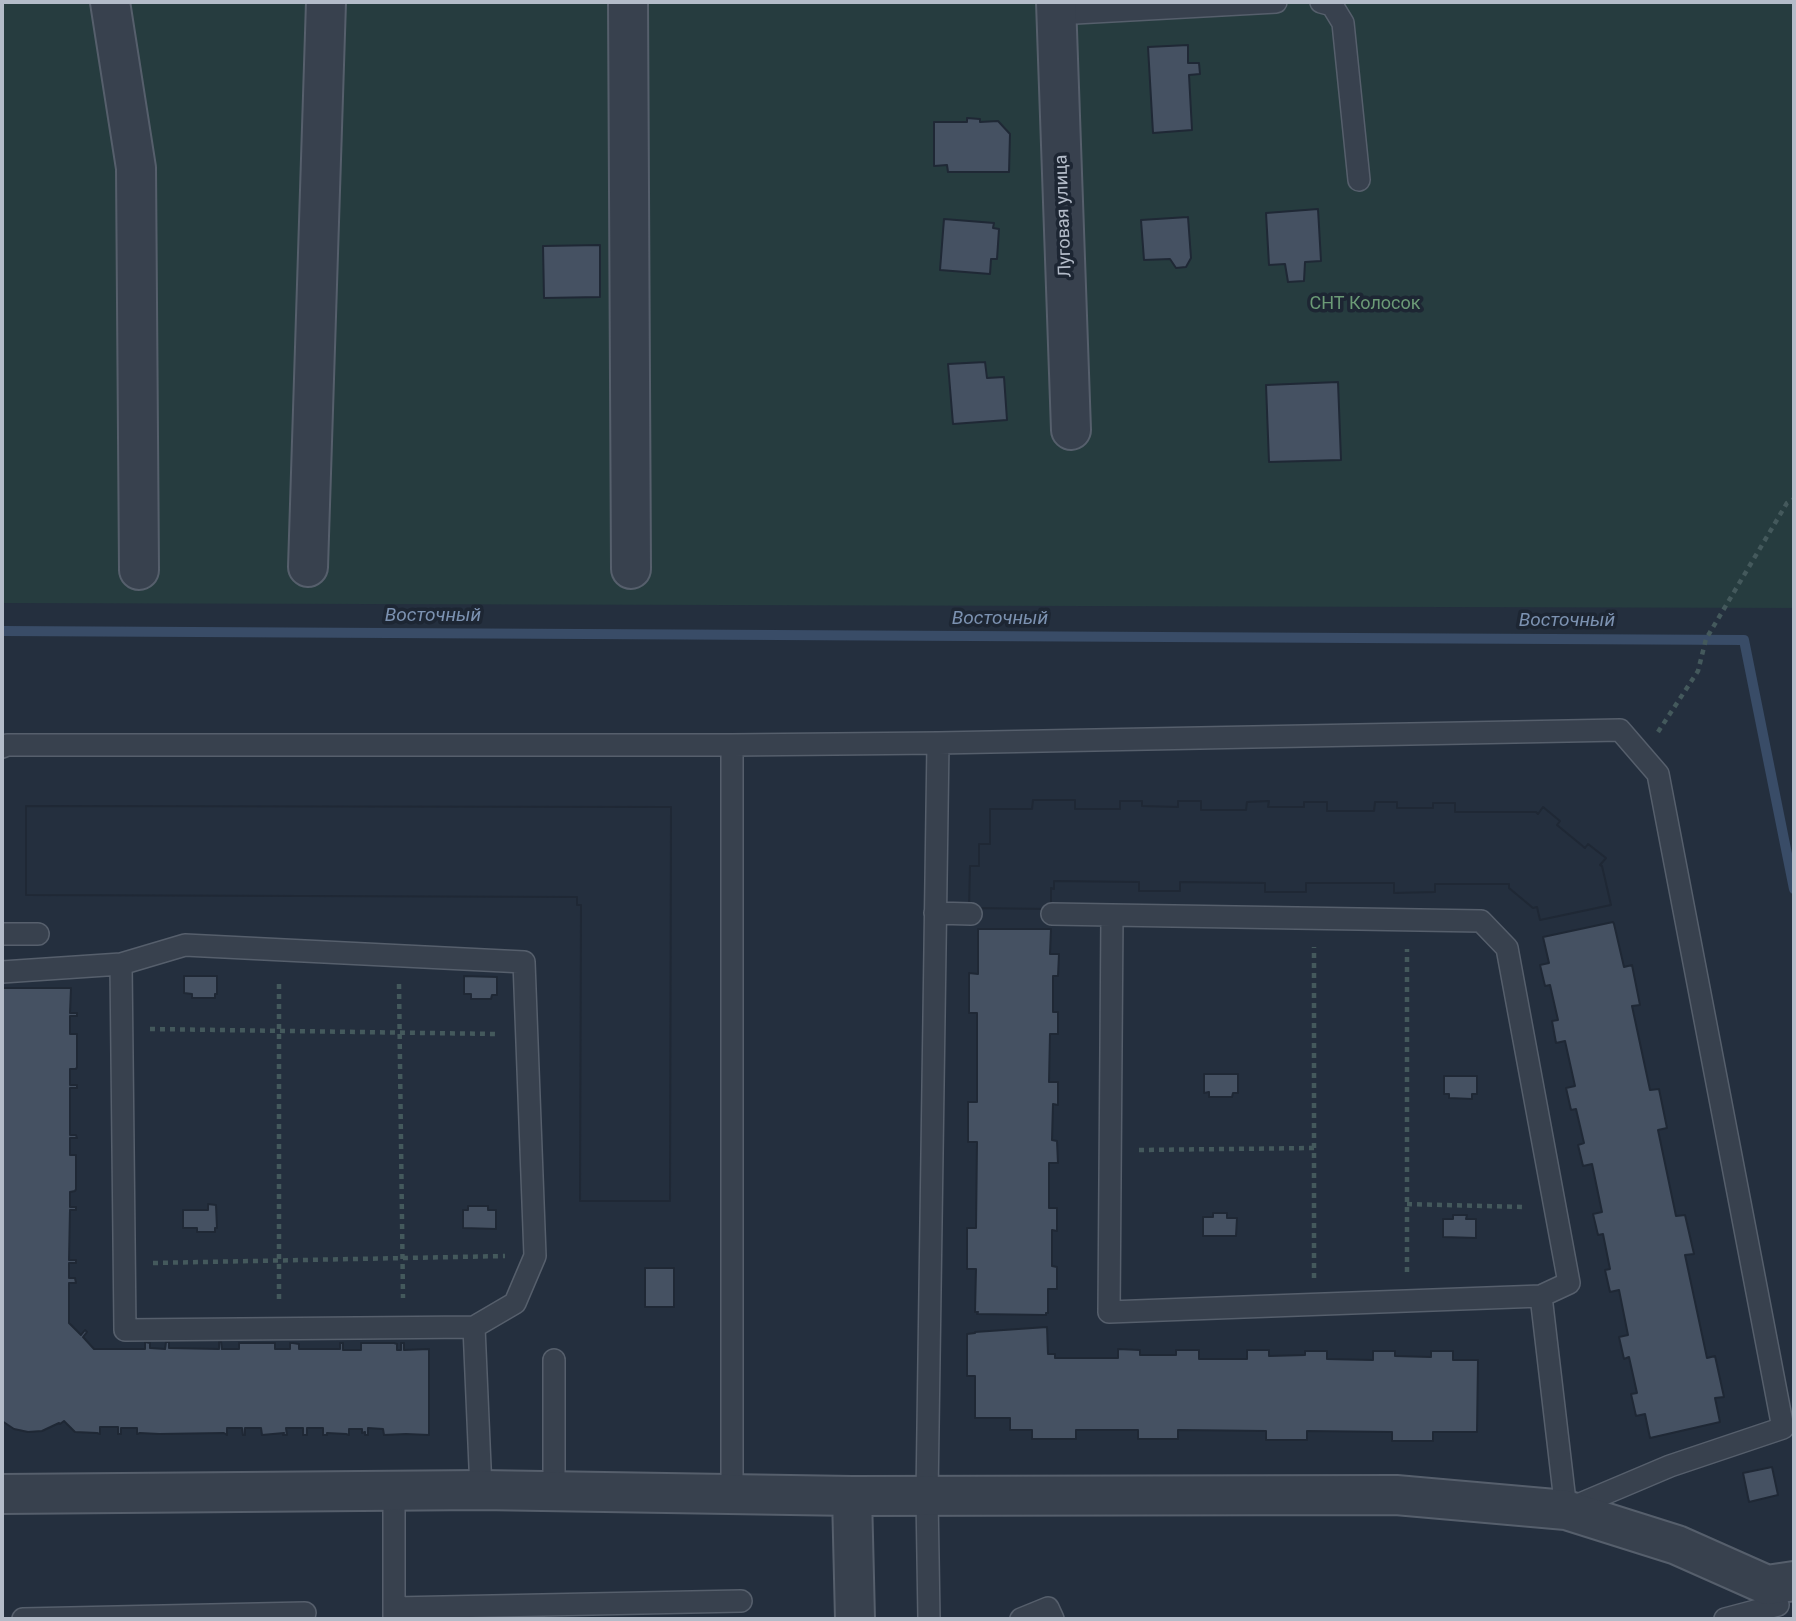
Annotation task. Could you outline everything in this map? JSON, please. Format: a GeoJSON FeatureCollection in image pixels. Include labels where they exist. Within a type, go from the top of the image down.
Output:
{"type":"FeatureCollection","features":[{"type":"Feature","properties":{"kind":"street"},"geometry":{"type":"LineString","coordinates":[[110,2],[136,168],[139,570]]}},
{"type":"Feature","properties":{"kind":"street"},"geometry":{"type":"LineString","coordinates":[[308,567],[326,2]]}},
{"type":"Feature","properties":{"kind":"street"},"geometry":{"type":"LineString","coordinates":[[628,2],[631,569]]}},
{"type":"Feature","properties":{"kind":"street","name":"Луговая улица"},"geometry":{"type":"LineString","coordinates":[[1057,8],[1071,430]]}},
{"type":"Feature","properties":{"kind":"street"},"geometry":{"type":"LineString","coordinates":[[2,1494],[481,1490],[852,1496],[1396,1495],[1566,1510],[1677,1545],[1780,1598]]}},
{"type":"Feature","properties":{"kind":"street"},"geometry":{"type":"LineString","coordinates":[[852,1496],[855,1619]]}},
{"type":"Feature","properties":{"kind":"lane"},"geometry":{"type":"LineString","coordinates":[[1057,8],[1276,2]]}},
{"type":"Feature","properties":{"kind":"lane"},"geometry":{"type":"LineString","coordinates":[[1321,2],[1332,5],[1343,23],[1359,180]]}},
{"type":"Feature","properties":{"kind":"lane"},"geometry":{"type":"LineString","coordinates":[[2,747],[938,743],[1620,730],[1658,774],[1783,1428],[1670,1466],[1566,1510],[1541,1296]]}},
{"type":"Feature","properties":{"kind":"lane"},"geometry":{"type":"LineString","coordinates":[[929,1619],[928,1496],[938,743]]}},
{"type":"Feature","properties":{"kind":"lane"},"geometry":{"type":"LineString","coordinates":[[732,745],[732,1494]]}},
{"type":"Feature","properties":{"kind":"lane"},"geometry":{"type":"LineString","coordinates":[[934,913],[971,914]]}},
{"type":"Feature","properties":{"kind":"lane"},"geometry":{"type":"LineString","coordinates":[[1052,914],[1481,921],[1507,948],[1569,1283],[1541,1296],[1109,1312],[1112,915]]}},
{"type":"Feature","properties":{"kind":"lane"},"geometry":{"type":"LineString","coordinates":[[2,934],[38,934]]}},
{"type":"Feature","properties":{"kind":"lane"},"geometry":{"type":"LineString","coordinates":[[2,972],[121,964],[186,945],[524,962],[535,1255],[515,1303],[474,1327],[125,1330],[121,964]]}},
{"type":"Feature","properties":{"kind":"lane"},"geometry":{"type":"LineString","coordinates":[[474,1327],[481,1490]]}},
{"type":"Feature","properties":{"kind":"lane"},"geometry":{"type":"LineString","coordinates":[[554,1360],[554,1491]]}},
{"type":"Feature","properties":{"kind":"lane"},"geometry":{"type":"LineString","coordinates":[[394,1491],[394,1613],[741,1601]]}},
{"type":"Feature","properties":{"kind":"lane"},"geometry":{"type":"LineString","coordinates":[[1725,1619],[1780,1598]]}},
{"type":"Feature","properties":{"kind":"lane"},"geometry":{"type":"LineString","coordinates":[[1021,1619],[1048,1608],[1053,1619]]}},
{"type":"Feature","properties":{"kind":"lane"},"geometry":{"type":"LineString","coordinates":[[23,1619],[305,1613]]}},
{"type":"Feature","properties":{"kind":"path"},"geometry":{"type":"LineString","coordinates":[[1642,755],[1698,671],[1706,639],[1787,503],[1794,499]]}},
{"type":"Feature","properties":{"kind":"path"},"geometry":{"type":"LineString","coordinates":[[1314,918],[1314,1304]]}},
{"type":"Feature","properties":{"kind":"path"},"geometry":{"type":"LineString","coordinates":[[1407,1301],[1408,920]]}},
{"type":"Feature","properties":{"kind":"path"},"geometry":{"type":"LineString","coordinates":[[279,950],[279,1328]]}},
{"type":"Feature","properties":{"kind":"path"},"geometry":{"type":"LineString","coordinates":[[399,956],[403,1328]]}},
{"type":"Feature","properties":{"kind":"path"},"geometry":{"type":"LineString","coordinates":[[121,1029],[527,1035]]}},
{"type":"Feature","properties":{"kind":"path"},"geometry":{"type":"LineString","coordinates":[[1110,1150],[1314,1148]]}},
{"type":"Feature","properties":{"kind":"path"},"geometry":{"type":"LineString","coordinates":[[1407,1204],[1555,1208]]}},
{"type":"Feature","properties":{"kind":"path"},"geometry":{"type":"LineString","coordinates":[[124,1264],[535,1255]]}},
{"type":"Feature","properties":{"kind":"green space","name":"СНТ Колосок"},"geometry":{"type":"Polygon","coordinates":[[[2,2],[1794,2],[1794,608],[2,603],[2,2]]]}},
{"type":"Feature","properties":{"kind":"building"},"geometry":{"type":"Polygon","coordinates":[[[1188,45],[1188,63],[1199,63],[1200,74],[1189,75],[1192,130],[1153,133],[1148,47],[1188,45]]]}},
{"type":"Feature","properties":{"kind":"building"},"geometry":{"type":"Polygon","coordinates":[[[967,118],[980,119],[980,122],[998,121],[1010,134],[1009,172],[948,172],[947,165],[934,166],[934,122],[967,122],[967,118]]]}},
{"type":"Feature","properties":{"kind":"building"},"geometry":{"type":"Polygon","coordinates":[[[1318,209],[1321,261],[1305,262],[1304,281],[1288,282],[1285,264],[1269,265],[1266,213],[1318,209]]]}},
{"type":"Feature","properties":{"kind":"building"},"geometry":{"type":"Polygon","coordinates":[[[1188,217],[1191,258],[1186,267],[1176,268],[1170,259],[1144,260],[1141,220],[1188,217]]]}},
{"type":"Feature","properties":{"kind":"building"},"geometry":{"type":"Polygon","coordinates":[[[944,219],[994,223],[993,228],[999,229],[997,259],[991,259],[990,274],[940,270],[944,219]]]}},
{"type":"Feature","properties":{"kind":"building"},"geometry":{"type":"Polygon","coordinates":[[[600,245],[600,297],[544,298],[543,246],[600,245]]]}},
{"type":"Feature","properties":{"kind":"building"},"geometry":{"type":"Polygon","coordinates":[[[985,362],[987,378],[1004,377],[1007,420],[953,424],[948,364],[985,362]]]}},
{"type":"Feature","properties":{"kind":"building"},"geometry":{"type":"Polygon","coordinates":[[[1338,382],[1341,460],[1269,462],[1266,385],[1338,382]]]}},
{"type":"Feature","properties":{"kind":"building"},"geometry":{"type":"Polygon","coordinates":[[[1033,800],[1075,800],[1075,809],[1120,809],[1120,801],[1142,801],[1142,806],[1178,807],[1178,801],[1201,801],[1201,810],[1246,810],[1247,802],[1269,801],[1268,807],[1304,807],[1304,802],[1327,802],[1327,811],[1374,811],[1375,802],[1397,802],[1397,808],[1433,808],[1433,803],[1455,803],[1455,812],[1538,814],[1543,807],[1560,821],[1557,825],[1585,848],[1588,844],[1606,858],[1600,865],[1611,905],[1540,920],[1537,907],[1533,908],[1509,888],[1509,884],[1435,884],[1435,892],[1394,893],[1394,883],[1306,883],[1306,892],[1265,892],[1265,883],[1180,882],[1180,891],[1139,891],[1139,882],[1054,881],[1054,889],[1051,888],[1051,909],[969,908],[970,866],[979,866],[979,844],[990,844],[990,809],[1032,809],[1033,800]]]}},
{"type":"Feature","properties":{"kind":"building"},"geometry":{"type":"Polygon","coordinates":[[[1033,800],[1075,800],[1075,809],[1120,809],[1120,801],[1142,801],[1142,806],[1178,807],[1178,801],[1201,801],[1201,810],[1246,810],[1247,802],[1269,801],[1268,807],[1304,807],[1304,802],[1327,802],[1327,811],[1374,811],[1375,802],[1397,802],[1397,808],[1433,808],[1433,803],[1455,803],[1455,812],[1538,814],[1543,807],[1560,821],[1557,825],[1585,848],[1588,844],[1606,858],[1600,865],[1611,905],[1540,920],[1537,907],[1533,908],[1509,888],[1509,884],[1435,884],[1435,892],[1394,893],[1394,883],[1306,883],[1306,892],[1265,892],[1265,883],[1180,882],[1180,891],[1139,891],[1139,882],[1054,881],[1054,889],[1051,888],[1051,909],[969,908],[970,866],[979,866],[979,844],[990,844],[990,809],[1032,809],[1033,800]]]}},
{"type":"Feature","properties":{"kind":"building"},"geometry":{"type":"Polygon","coordinates":[[[26,806],[671,807],[670,1201],[580,1201],[581,905],[577,905],[577,897],[26,895],[26,806]]]}},
{"type":"Feature","properties":{"kind":"building"},"geometry":{"type":"Polygon","coordinates":[[[26,806],[671,807],[670,1201],[580,1201],[581,905],[577,905],[577,897],[26,895],[26,806]]]}},
{"type":"Feature","properties":{"kind":"building"},"geometry":{"type":"Polygon","coordinates":[[[1613,922],[1624,967],[1632,965],[1640,1005],[1632,1006],[1650,1090],[1659,1089],[1667,1128],[1658,1130],[1676,1216],[1685,1215],[1694,1254],[1685,1255],[1707,1358],[1715,1356],[1724,1397],[1715,1398],[1720,1422],[1650,1438],[1645,1414],[1636,1416],[1631,1394],[1637,1393],[1629,1357],[1624,1359],[1619,1337],[1628,1335],[1619,1290],[1610,1292],[1605,1270],[1610,1269],[1603,1234],[1598,1235],[1593,1214],[1602,1212],[1592,1164],[1583,1166],[1578,1145],[1584,1143],[1576,1109],[1571,1110],[1566,1088],[1575,1086],[1565,1041],[1556,1043],[1552,1021],[1558,1020],[1550,985],[1545,986],[1540,965],[1549,963],[1543,937],[1613,922]]]}},
{"type":"Feature","properties":{"kind":"building"},"geometry":{"type":"Polygon","coordinates":[[[978,929],[1051,929],[1050,954],[1059,954],[1058,976],[1053,976],[1053,1012],[1058,1012],[1058,1034],[1050,1034],[1049,1082],[1058,1082],[1058,1105],[1053,1104],[1052,1140],[1057,1141],[1058,1163],[1049,1163],[1049,1208],[1057,1208],[1057,1231],[1052,1230],[1052,1266],[1057,1267],[1057,1289],[1048,1289],[1046,1315],[977,1314],[976,1269],[967,1269],[967,1228],[976,1228],[977,1142],[968,1142],[968,1102],[977,1102],[977,1013],[969,1013],[969,973],[978,974],[978,929]]]}},
{"type":"Feature","properties":{"kind":"building"},"geometry":{"type":"Polygon","coordinates":[[[184,976],[217,976],[215,998],[192,998],[192,994],[184,993],[184,976]]]}},
{"type":"Feature","properties":{"kind":"building"},"geometry":{"type":"Polygon","coordinates":[[[464,976],[497,977],[497,995],[492,995],[491,999],[471,999],[471,994],[464,994],[464,976]]]}},
{"type":"Feature","properties":{"kind":"building"},"geometry":{"type":"Polygon","coordinates":[[[2,988],[71,988],[70,1013],[77,1013],[77,1016],[70,1016],[70,1034],[77,1034],[77,1067],[70,1069],[70,1085],[77,1085],[77,1088],[70,1088],[70,1135],[76,1135],[77,1138],[70,1138],[70,1155],[76,1155],[76,1189],[70,1192],[70,1207],[76,1207],[76,1210],[70,1210],[69,1260],[76,1260],[76,1263],[69,1263],[69,1278],[75,1278],[76,1283],[69,1283],[69,1323],[81,1335],[85,1330],[87,1332],[83,1337],[94,1349],[145,1349],[145,1342],[150,1343],[150,1348],[165,1349],[166,1342],[169,1342],[169,1348],[219,1349],[221,1342],[222,1349],[239,1349],[239,1343],[275,1343],[275,1349],[290,1349],[290,1343],[293,1343],[299,1344],[299,1349],[340,1349],[340,1343],[343,1343],[343,1350],[361,1350],[361,1343],[394,1343],[397,1344],[397,1350],[401,1350],[401,1343],[404,1343],[404,1350],[429,1349],[429,1435],[384,1435],[383,1429],[368,1428],[368,1435],[362,1433],[362,1429],[349,1429],[349,1435],[323,1435],[323,1428],[307,1428],[307,1435],[303,1435],[303,1428],[286,1428],[287,1435],[262,1435],[261,1428],[245,1428],[245,1435],[242,1428],[227,1428],[227,1435],[137,1434],[137,1428],[121,1428],[121,1434],[118,1434],[118,1427],[100,1427],[100,1434],[75,1432],[64,1421],[42,1431],[28,1432],[14,1429],[2,1421],[2,988]]]}},
{"type":"Feature","properties":{"kind":"building"},"geometry":{"type":"Polygon","coordinates":[[[1204,1074],[1238,1074],[1238,1093],[1233,1093],[1232,1097],[1209,1097],[1209,1092],[1204,1093],[1204,1074]]]}},
{"type":"Feature","properties":{"kind":"building"},"geometry":{"type":"Polygon","coordinates":[[[1444,1076],[1477,1076],[1477,1094],[1472,1094],[1472,1099],[1449,1098],[1449,1094],[1444,1094],[1444,1076]]]}},
{"type":"Feature","properties":{"kind":"building"},"geometry":{"type":"Polygon","coordinates":[[[208,1204],[216,1205],[215,1232],[197,1232],[197,1228],[183,1228],[183,1210],[208,1210],[208,1204]]]}},
{"type":"Feature","properties":{"kind":"building"},"geometry":{"type":"Polygon","coordinates":[[[468,1206],[488,1206],[488,1210],[496,1210],[496,1229],[463,1228],[463,1210],[468,1210],[468,1206]]]}},
{"type":"Feature","properties":{"kind":"building"},"geometry":{"type":"Polygon","coordinates":[[[1213,1213],[1227,1213],[1227,1218],[1237,1218],[1236,1236],[1203,1236],[1203,1217],[1213,1217],[1213,1213]]]}},
{"type":"Feature","properties":{"kind":"building"},"geometry":{"type":"Polygon","coordinates":[[[1453,1215],[1467,1215],[1466,1219],[1476,1219],[1476,1238],[1443,1237],[1443,1219],[1453,1219],[1453,1215]]]}},
{"type":"Feature","properties":{"kind":"building"},"geometry":{"type":"Polygon","coordinates":[[[645,1268],[674,1268],[674,1307],[645,1307],[645,1268]]]}},
{"type":"Feature","properties":{"kind":"building"},"geometry":{"type":"Polygon","coordinates":[[[1047,1327],[1048,1354],[1055,1354],[1055,1358],[1118,1358],[1118,1349],[1140,1350],[1140,1355],[1176,1355],[1176,1350],[1199,1350],[1199,1359],[1247,1359],[1247,1350],[1269,1350],[1269,1356],[1327,1351],[1327,1359],[1373,1360],[1373,1351],[1395,1351],[1395,1356],[1431,1357],[1431,1351],[1453,1351],[1453,1360],[1478,1360],[1477,1432],[1433,1432],[1433,1441],[1392,1441],[1392,1432],[1307,1431],[1307,1440],[1266,1440],[1266,1431],[1178,1430],[1178,1439],[1138,1439],[1138,1430],[1076,1430],[1076,1439],[1032,1439],[1032,1430],[1010,1430],[1010,1418],[975,1418],[975,1376],[967,1376],[967,1334],[1047,1327]]]}},
{"type":"Feature","properties":{"kind":"building"},"geometry":{"type":"Polygon","coordinates":[[[1772,1467],[1778,1495],[1749,1502],[1743,1473],[1772,1467]]]}},
{"type":"Feature","properties":{"kind":"waterway","name":"Восточный"},"geometry":{"type":"LineString","coordinates":[[2,631],[1744,640],[1794,889]]}}]}
